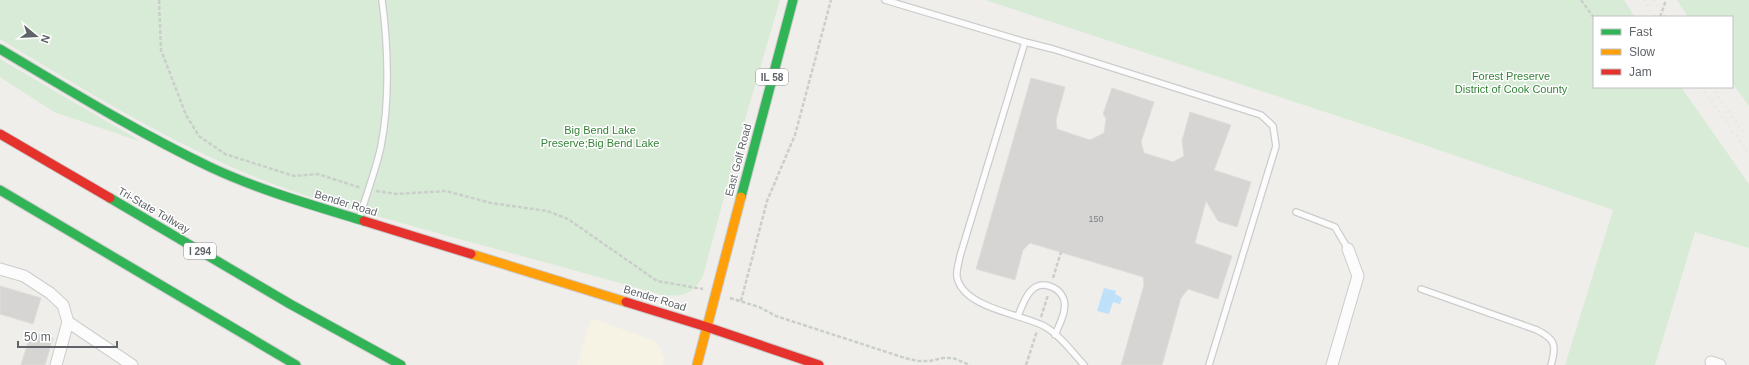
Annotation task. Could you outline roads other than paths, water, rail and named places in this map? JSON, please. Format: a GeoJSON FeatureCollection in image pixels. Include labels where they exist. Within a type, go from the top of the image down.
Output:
{"type":"FeatureCollection","features":[{"type":"Feature","properties":{"kind":"main road","name":"East Golf Road"},"geometry":{"type":"LineString","coordinates":[[707,327],[793,0]]}},
{"type":"Feature","properties":{"kind":"main road","name":"Bender Road"},"geometry":{"type":"LineString","coordinates":[[0,49],[106,112],[210,167],[273,193],[707,327],[819,365]]}},
{"type":"Feature","properties":{"kind":"main road","name":"Tri-State Tollway"},"geometry":{"type":"LineString","coordinates":[[0,134],[290,304],[401,365]]}},
{"type":"Feature","properties":{"kind":"main road"},"geometry":{"type":"LineString","coordinates":[[0,190],[296,365]]}},
{"type":"Feature","properties":{"kind":"main road","name":"IL 58"},"geometry":{"type":"LineString","coordinates":[[697,365],[707,327]]}},
{"type":"Feature","properties":{"kind":"street"},"geometry":{"type":"LineString","coordinates":[[1332,365],[1358,276],[1348,249]]}},
{"type":"Feature","properties":{"kind":"street"},"geometry":{"type":"LineString","coordinates":[[0,270],[24,276],[50,293],[63,305],[68,322],[56,365]]}},
{"type":"Feature","properties":{"kind":"street"},"geometry":{"type":"LineString","coordinates":[[68,322],[132,365]]}},
{"type":"Feature","properties":{"kind":"lane"},"geometry":{"type":"LineString","coordinates":[[359,219],[381,146],[385,107],[386,60],[382,0]]}},
{"type":"Feature","properties":{"kind":"lane"},"geometry":{"type":"LineString","coordinates":[[885,0],[1053,49],[1261,115],[1273,126],[1276,146],[1209,365]]}},
{"type":"Feature","properties":{"kind":"lane"},"geometry":{"type":"LineString","coordinates":[[1025,42],[960,256],[957,277],[964,290],[976,301],[1046,327],[1084,365]]}},
{"type":"Feature","properties":{"kind":"lane"},"geometry":{"type":"LineString","coordinates":[[1296,212],[1335,227],[1348,249]]}},
{"type":"Feature","properties":{"kind":"lane"},"geometry":{"type":"LineString","coordinates":[[1018,316],[1025,299],[1032,289],[1039,284],[1050,286],[1061,293],[1064,300],[1064,310],[1055,335]]}},
{"type":"Feature","properties":{"kind":"lane"},"geometry":{"type":"LineString","coordinates":[[1421,289],[1548,335],[1553,340],[1554,348],[1551,365]]}},
{"type":"Feature","properties":{"kind":"water"},"geometry":{"type":"Polygon","coordinates":[[[1104,288],[1116,291],[1115,294],[1122,298],[1120,304],[1113,302],[1109,314],[1097,311],[1104,288]]]}},
{"type":"Feature","properties":{"kind":"railway"},"geometry":{"type":"LineString","coordinates":[[1644,0],[1654,16]]}},
{"type":"Feature","properties":{"kind":"railway"},"geometry":{"type":"LineString","coordinates":[[1654,0],[1664,16]]}},
{"type":"Feature","properties":{"kind":"railway"},"geometry":{"type":"LineString","coordinates":[[1702,88],[1749,154]]}},
{"type":"Feature","properties":{"kind":"railway"},"geometry":{"type":"LineString","coordinates":[[1712,88],[1749,140]]}},
{"type":"Feature","properties":{"kind":"park label","name":"Forest Preserve District of Cook County"},"geometry":{"type":"Point","coordinates":[1511,82]}},
{"type":"Feature","properties":{"kind":"park label","name":"Big Bend Lake Preserve;Big Bend Lake"},"geometry":{"type":"Point","coordinates":[600,136]}}]}
